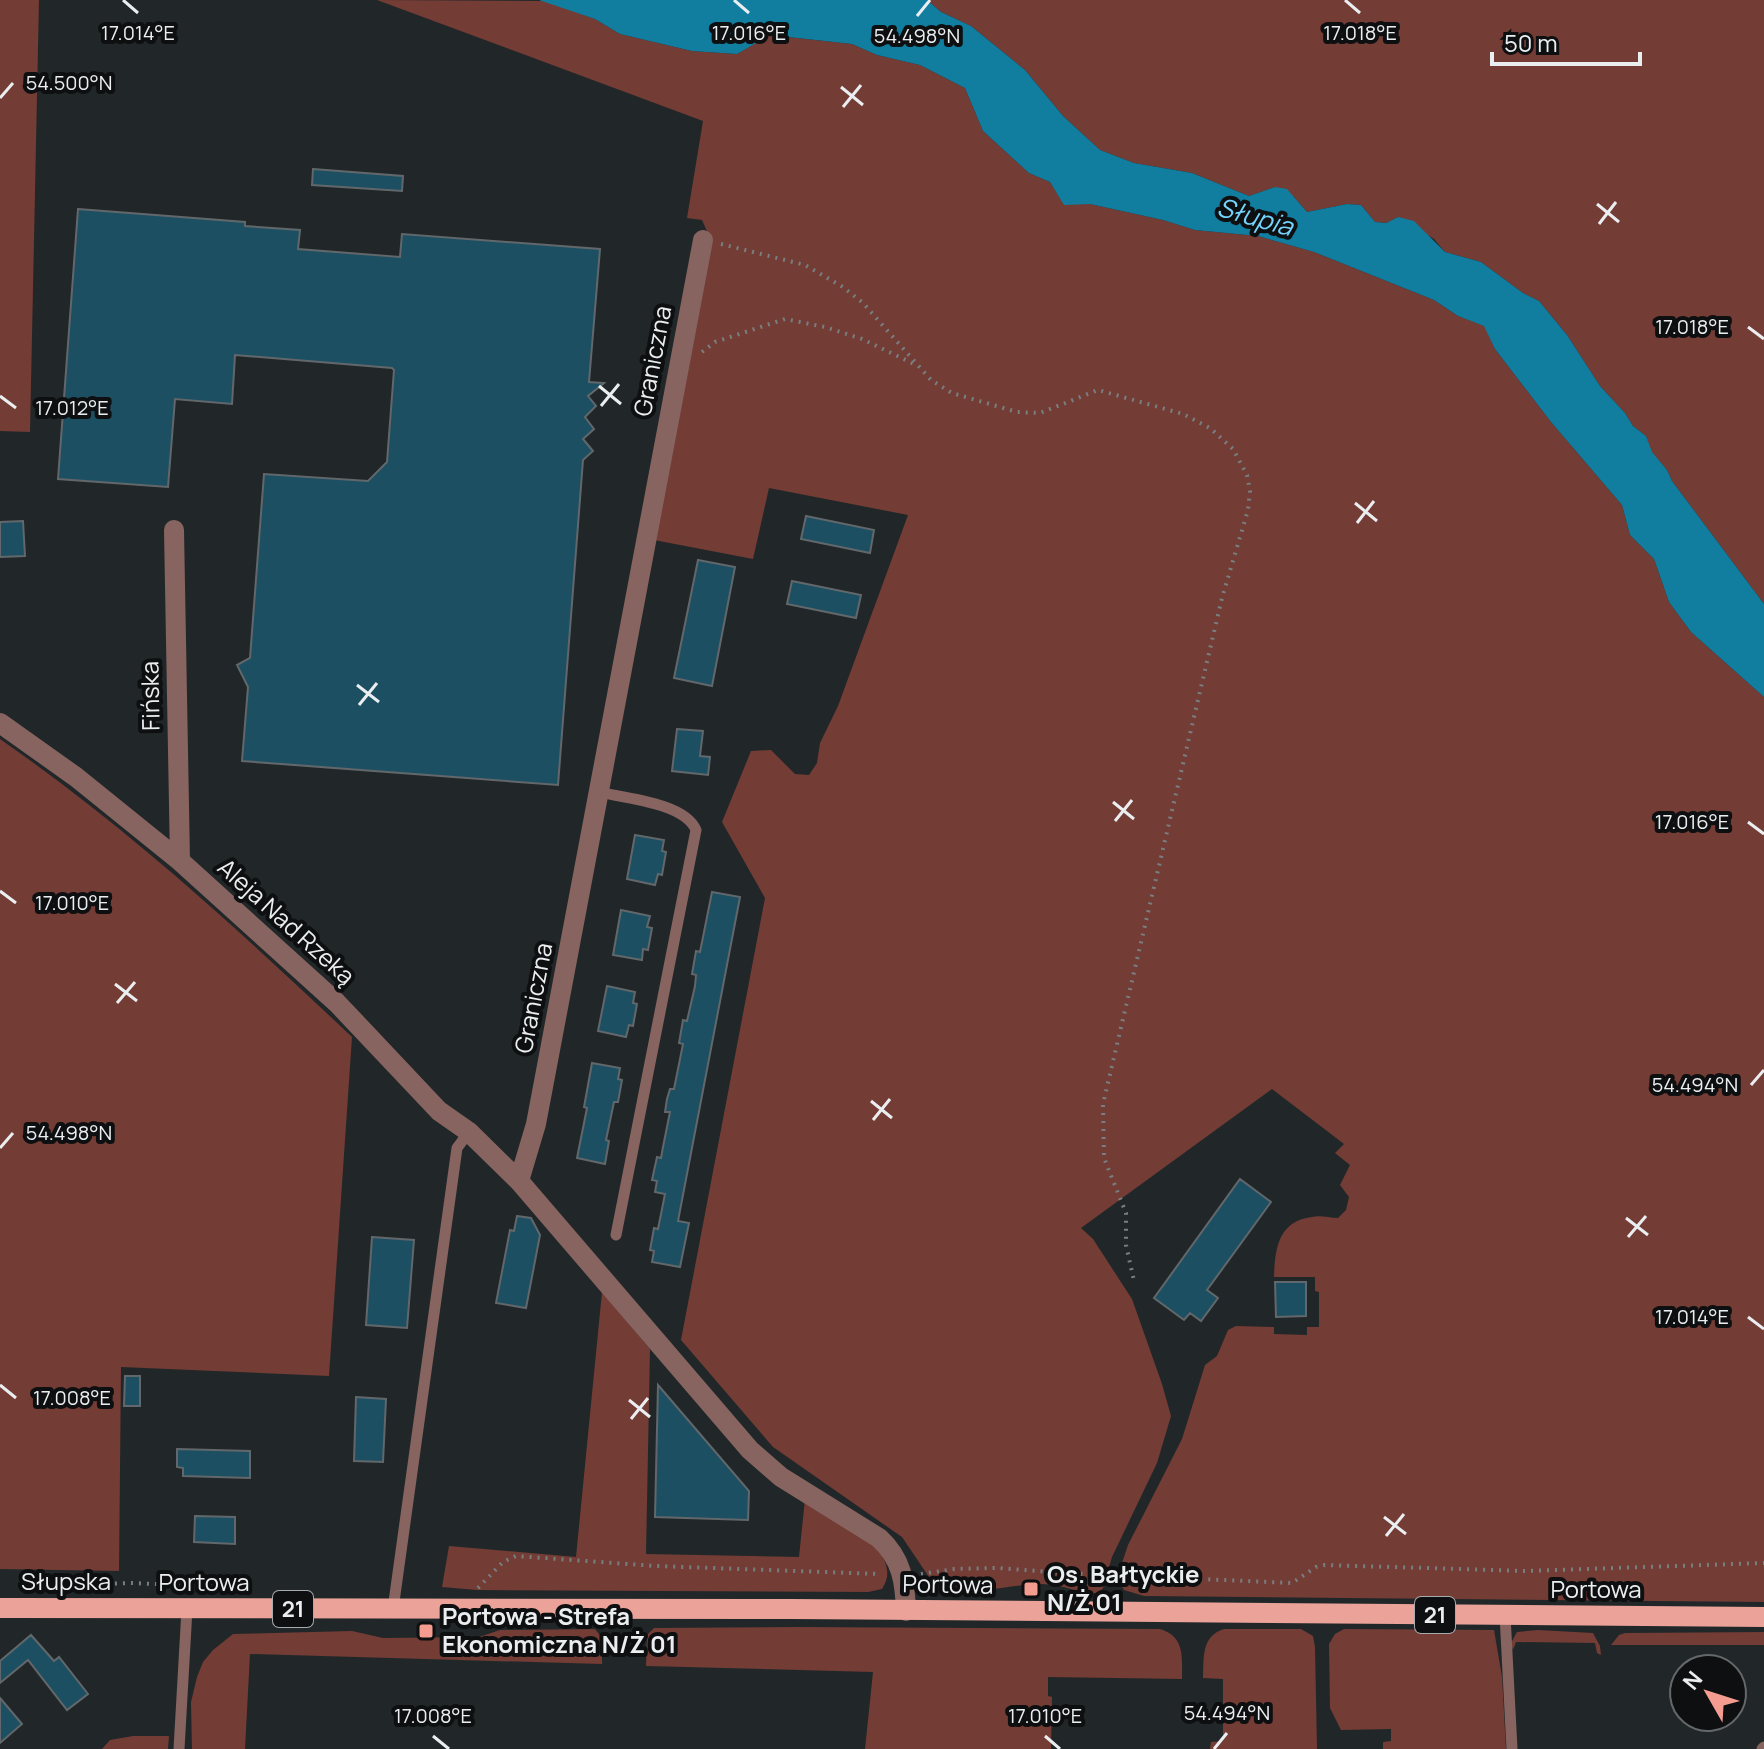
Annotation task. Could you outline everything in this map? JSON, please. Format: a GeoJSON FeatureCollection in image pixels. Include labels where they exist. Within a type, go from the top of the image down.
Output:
{"type":"FeatureCollection","features":[{"type":"Feature","properties":{"kind":"main road","name":"Słupska"},"geometry":{"type":"LineString","coordinates":[[0,1608],[131,1608]]}},
{"type":"Feature","properties":{"kind":"main road","name":"Portowa"},"geometry":{"type":"LineString","coordinates":[[131,1608],[792,1609],[1764,1617]]}},
{"type":"Feature","properties":{"kind":"street","name":"Graniczna"},"geometry":{"type":"LineString","coordinates":[[519,1181],[536,1124],[703,240]]}},
{"type":"Feature","properties":{"kind":"street","name":"Fińska"},"geometry":{"type":"LineString","coordinates":[[174,530],[180,861]]}},
{"type":"Feature","properties":{"kind":"street","name":"Aleja Nad Rzeką"},"geometry":{"type":"LineString","coordinates":[[0,723],[76,777],[180,861],[337,1003],[439,1111],[469,1132],[519,1181]]}},
{"type":"Feature","properties":{"kind":"street"},"geometry":{"type":"LineString","coordinates":[[519,1181],[750,1450],[781,1477],[890,1548],[904,1574],[906,1611]]}},
{"type":"Feature","properties":{"kind":"lane"},"geometry":{"type":"LineString","coordinates":[[598,792],[675,809],[688,818],[696,830],[616,1235]]}},
{"type":"Feature","properties":{"kind":"lane"},"geometry":{"type":"LineString","coordinates":[[393,1609],[457,1148],[469,1132]]}},
{"type":"Feature","properties":{"kind":"lane"},"geometry":{"type":"LineString","coordinates":[[179,1749],[187,1609]]}},
{"type":"Feature","properties":{"kind":"lane"},"geometry":{"type":"LineString","coordinates":[[1505,1615],[1512,1749]]}},
{"type":"Feature","properties":{"kind":"path"},"geometry":{"type":"LineString","coordinates":[[703,240],[805,265],[843,287],[889,330],[931,380],[952,393],[1017,412],[1040,413],[1098,390],[1183,414],[1226,440],[1247,475],[1250,491],[1248,510],[1218,613],[1103,1104],[1104,1158],[1126,1213],[1126,1245],[1134,1281]]}},
{"type":"Feature","properties":{"kind":"path"},"geometry":{"type":"LineString","coordinates":[[678,370],[715,342],[785,319],[862,339],[918,366]]}},
{"type":"Feature","properties":{"kind":"path"},"geometry":{"type":"LineString","coordinates":[[471,1591],[478,1588],[503,1562],[516,1556],[656,1566],[904,1574],[998,1568],[1292,1583],[1316,1567],[1325,1565],[1526,1571],[1764,1563]]}},
{"type":"Feature","properties":{"kind":"path"},"geometry":{"type":"LineString","coordinates":[[27,1587],[130,1583],[211,1584],[240,1588]]}},
{"type":"Feature","properties":{"kind":"shaded area"},"geometry":{"type":"Polygon","coordinates":[[[0,0],[39,0],[30,432],[0,431],[0,0]]]}},
{"type":"Feature","properties":{"kind":"shaded area"},"geometry":{"type":"Polygon","coordinates":[[[377,0],[545,1],[595,19],[620,34],[692,51],[737,54],[769,35],[852,44],[877,55],[920,65],[965,88],[983,131],[1029,173],[1050,182],[1064,204],[1090,204],[1195,230],[1258,236],[1314,252],[1434,300],[1458,316],[1485,326],[1495,349],[1551,422],[1622,505],[1630,535],[1654,559],[1669,602],[1691,632],[1764,697],[1764,1602],[1144,1596],[1124,1590],[1119,1582],[1128,1545],[1182,1439],[1205,1365],[1217,1356],[1228,1330],[1236,1326],[1274,1327],[1274,1334],[1307,1335],[1307,1327],[1319,1327],[1319,1292],[1315,1291],[1315,1277],[1274,1277],[1277,1247],[1285,1230],[1292,1224],[1315,1216],[1338,1218],[1346,1210],[1349,1197],[1340,1185],[1350,1165],[1335,1153],[1344,1144],[1272,1089],[1081,1228],[1093,1239],[1132,1299],[1171,1416],[1157,1463],[1112,1557],[1099,1593],[1042,1584],[973,1591],[947,1590],[935,1586],[902,1537],[773,1447],[681,1340],[765,898],[722,822],[751,751],[771,750],[795,774],[809,775],[817,763],[820,743],[838,706],[908,515],[769,488],[753,559],[654,540],[710,238],[702,220],[687,218],[703,121],[377,0]]]}},
{"type":"Feature","properties":{"kind":"shaded area"},"geometry":{"type":"Polygon","coordinates":[[[927,0],[1764,0],[1764,604],[1651,452],[1646,436],[1633,426],[1600,386],[1567,335],[1539,301],[1481,262],[1445,252],[1434,239],[1398,217],[1386,223],[1375,222],[1361,205],[1347,204],[1307,212],[1294,197],[1275,187],[1249,196],[1192,173],[1134,163],[1100,150],[1063,116],[1025,70],[971,26],[941,12],[927,0]]]}},
{"type":"Feature","properties":{"kind":"shaded area"},"geometry":{"type":"Polygon","coordinates":[[[0,739],[138,844],[225,919],[352,1037],[329,1376],[121,1367],[119,1571],[0,1569],[0,739]]]}},
{"type":"Feature","properties":{"kind":"shaded area"},"geometry":{"type":"Polygon","coordinates":[[[602,1292],[650,1349],[646,1554],[799,1557],[805,1499],[848,1525],[876,1548],[885,1561],[887,1575],[882,1589],[868,1592],[477,1590],[442,1587],[449,1546],[576,1557],[602,1292]]]}},
{"type":"Feature","properties":{"kind":"shaded area"},"geometry":{"type":"Polygon","coordinates":[[[654,1628],[1160,1629],[1178,1642],[1182,1655],[1182,1679],[1048,1677],[1048,1696],[1052,1697],[1051,1749],[865,1749],[873,1672],[646,1666],[647,1635],[654,1628]]]}},
{"type":"Feature","properties":{"kind":"shaded area"},"geometry":{"type":"Polygon","coordinates":[[[595,1629],[602,1638],[602,1664],[250,1654],[245,1749],[192,1749],[191,1702],[197,1677],[203,1662],[213,1650],[233,1634],[352,1631],[383,1638],[479,1637],[500,1630],[595,1629]]]}},
{"type":"Feature","properties":{"kind":"shaded area"},"geometry":{"type":"Polygon","coordinates":[[[1224,1629],[1301,1629],[1313,1636],[1317,1749],[1210,1749],[1211,1742],[1223,1741],[1223,1679],[1203,1678],[1204,1656],[1211,1637],[1224,1629]]]}},
{"type":"Feature","properties":{"kind":"shaded area"},"geometry":{"type":"Polygon","coordinates":[[[1344,1629],[1494,1630],[1502,1677],[1506,1749],[1383,1749],[1383,1742],[1391,1741],[1391,1729],[1341,1730],[1330,1708],[1329,1644],[1335,1634],[1344,1629]]]}},
{"type":"Feature","properties":{"kind":"shaded area"},"geometry":{"type":"Polygon","coordinates":[[[1517,1632],[1593,1633],[1601,1655],[1597,1653],[1595,1643],[1516,1642],[1513,1650],[1511,1643],[1517,1632]]]}},
{"type":"Feature","properties":{"kind":"shaded area"},"geometry":{"type":"Polygon","coordinates":[[[1764,1632],[1764,1645],[1611,1645],[1625,1633],[1764,1632]]]}},
{"type":"Feature","properties":{"kind":"shaded area"},"geometry":{"type":"Polygon","coordinates":[[[133,1736],[169,1736],[168,1749],[102,1749],[110,1740],[133,1736]]]}},
{"type":"Feature","properties":{"kind":"water","name":"Słupia"},"geometry":{"type":"Polygon","coordinates":[[[539,0],[927,0],[941,12],[971,26],[1025,70],[1063,116],[1100,150],[1134,163],[1192,173],[1249,196],[1275,187],[1287,189],[1307,212],[1347,204],[1361,205],[1375,222],[1386,223],[1398,217],[1414,221],[1445,252],[1481,262],[1539,301],[1567,335],[1600,386],[1633,426],[1646,436],[1652,452],[1672,481],[1764,604],[1764,697],[1691,632],[1669,602],[1654,559],[1630,535],[1622,505],[1551,422],[1495,349],[1484,326],[1458,316],[1434,300],[1314,252],[1258,236],[1195,230],[1090,204],[1064,205],[1050,182],[1029,173],[983,131],[965,88],[920,65],[877,55],[852,44],[770,35],[737,54],[692,51],[620,34],[595,19],[539,0]]]}},
{"type":"Feature","properties":{"kind":"building"},"geometry":{"type":"Polygon","coordinates":[[[313,169],[403,176],[402,191],[312,185],[313,169]]]}},
{"type":"Feature","properties":{"kind":"building"},"geometry":{"type":"Polygon","coordinates":[[[78,209],[245,222],[245,226],[300,230],[298,249],[400,257],[402,234],[600,249],[589,382],[604,383],[588,396],[596,406],[585,417],[594,429],[583,439],[593,451],[583,460],[558,785],[242,761],[248,687],[237,665],[250,658],[264,474],[368,481],[387,462],[394,370],[235,355],[232,404],[175,399],[168,487],[58,479],[78,209]]]}},
{"type":"Feature","properties":{"kind":"building"},"geometry":{"type":"Polygon","coordinates":[[[806,516],[874,530],[870,553],[801,539],[806,516]]]}},
{"type":"Feature","properties":{"kind":"building"},"geometry":{"type":"Polygon","coordinates":[[[23,521],[25,556],[0,557],[0,522],[23,521]]]}},
{"type":"Feature","properties":{"kind":"building"},"geometry":{"type":"Polygon","coordinates":[[[698,560],[735,567],[712,686],[674,678],[698,560]]]}},
{"type":"Feature","properties":{"kind":"building"},"geometry":{"type":"Polygon","coordinates":[[[792,581],[861,595],[856,618],[787,604],[792,581]]]}},
{"type":"Feature","properties":{"kind":"building"},"geometry":{"type":"Polygon","coordinates":[[[677,729],[703,731],[700,756],[710,757],[708,775],[672,771],[677,729]]]}},
{"type":"Feature","properties":{"kind":"building"},"geometry":{"type":"Polygon","coordinates":[[[635,835],[664,840],[662,851],[666,852],[662,875],[658,874],[655,885],[627,879],[635,835]]]}},
{"type":"Feature","properties":{"kind":"building"},"geometry":{"type":"Polygon","coordinates":[[[712,892],[740,897],[678,1221],[689,1223],[680,1267],[652,1262],[654,1251],[650,1250],[654,1228],[658,1229],[665,1194],[655,1192],[657,1181],[652,1180],[657,1157],[661,1158],[670,1112],[665,1112],[667,1099],[670,1089],[674,1089],[683,1044],[679,1043],[683,1020],[687,1021],[695,986],[696,975],[692,974],[696,951],[700,952],[712,892]]]}},
{"type":"Feature","properties":{"kind":"building"},"geometry":{"type":"Polygon","coordinates":[[[621,910],[650,916],[647,927],[652,928],[648,950],[643,949],[642,960],[613,955],[621,910]]]}},
{"type":"Feature","properties":{"kind":"building"},"geometry":{"type":"Polygon","coordinates":[[[607,986],[635,992],[633,1003],[637,1004],[633,1026],[629,1025],[626,1037],[598,1031],[607,986]]]}},
{"type":"Feature","properties":{"kind":"building"},"geometry":{"type":"Polygon","coordinates":[[[592,1063],[620,1068],[618,1079],[622,1080],[606,1140],[609,1141],[605,1164],[577,1158],[592,1063]]]}},
{"type":"Feature","properties":{"kind":"building"},"geometry":{"type":"Polygon","coordinates":[[[1240,1179],[1271,1202],[1207,1290],[1218,1298],[1201,1321],[1190,1313],[1184,1320],[1154,1298],[1240,1179]]]}},
{"type":"Feature","properties":{"kind":"building"},"geometry":{"type":"Polygon","coordinates":[[[517,1216],[531,1218],[540,1235],[526,1308],[496,1303],[510,1230],[514,1231],[517,1216]]]}},
{"type":"Feature","properties":{"kind":"building"},"geometry":{"type":"Polygon","coordinates":[[[372,1237],[414,1240],[407,1328],[366,1325],[372,1237]]]}},
{"type":"Feature","properties":{"kind":"building"},"geometry":{"type":"Polygon","coordinates":[[[1275,1282],[1306,1282],[1306,1316],[1276,1317],[1275,1282]]]}},
{"type":"Feature","properties":{"kind":"building"},"geometry":{"type":"Polygon","coordinates":[[[125,1376],[140,1376],[140,1406],[124,1406],[125,1376]]]}},
{"type":"Feature","properties":{"kind":"building"},"geometry":{"type":"Polygon","coordinates":[[[658,1385],[749,1491],[748,1520],[655,1517],[658,1385]]]}},
{"type":"Feature","properties":{"kind":"building"},"geometry":{"type":"Polygon","coordinates":[[[356,1397],[386,1399],[383,1462],[354,1461],[356,1397]]]}},
{"type":"Feature","properties":{"kind":"building"},"geometry":{"type":"Polygon","coordinates":[[[177,1449],[250,1451],[250,1478],[183,1476],[183,1468],[177,1467],[177,1449]]]}},
{"type":"Feature","properties":{"kind":"building"},"geometry":{"type":"Polygon","coordinates":[[[195,1516],[235,1517],[235,1544],[194,1542],[195,1516]]]}},
{"type":"Feature","properties":{"kind":"building"},"geometry":{"type":"Polygon","coordinates":[[[31,1635],[54,1661],[59,1657],[88,1694],[67,1710],[28,1660],[0,1683],[0,1661],[31,1635]]]}},
{"type":"Feature","properties":{"kind":"building"},"geometry":{"type":"Polygon","coordinates":[[[0,1698],[22,1724],[0,1743],[0,1698]]]}},
{"type":"Feature","properties":{"kind":"place","name":"Os. Bałtyckie N/Ż 01"},"geometry":{"type":"Point","coordinates":[1031,1589]}},
{"type":"Feature","properties":{"kind":"place","name":"Portowa - Strefa Ekonomiczna N/Ż 01"},"geometry":{"type":"Point","coordinates":[426,1631]}}]}
